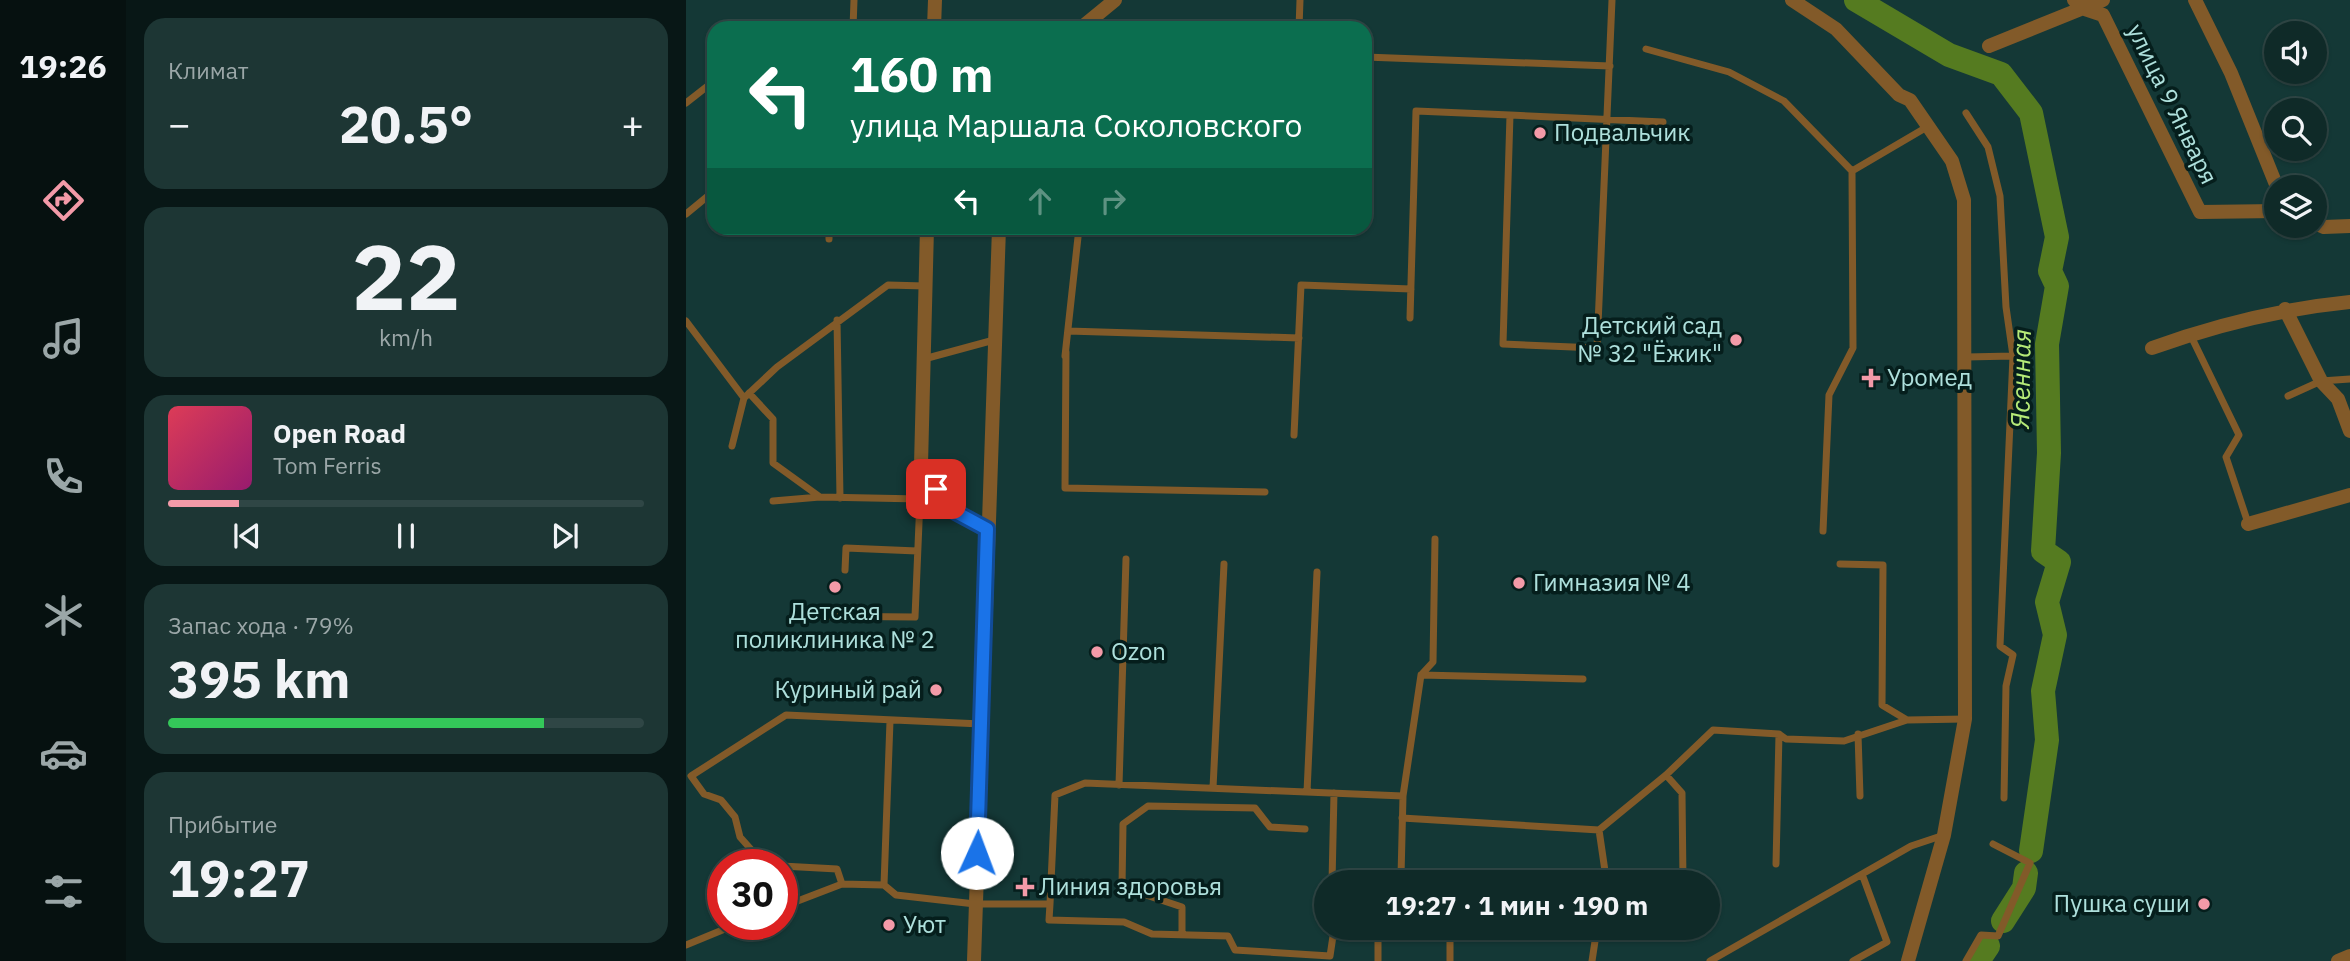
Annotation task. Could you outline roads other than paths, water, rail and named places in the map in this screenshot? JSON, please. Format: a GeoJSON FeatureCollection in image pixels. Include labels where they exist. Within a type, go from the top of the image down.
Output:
{"type":"FeatureCollection","features":[{"type":"Feature","properties":{"kind":"street"},"geometry":{"type":"LineString","coordinates":[[934,21],[935,0]]}},
{"type":"Feature","properties":{"kind":"street"},"geometry":{"type":"LineString","coordinates":[[1090,21],[1115,0]]}},
{"type":"Feature","properties":{"kind":"street"},"geometry":{"type":"LineString","coordinates":[[1791,0],[1836,29],[1899,95],[1910,100],[1952,161],[1964,200],[1965,719],[1944,835],[1908,961]]}},
{"type":"Feature","properties":{"kind":"street"},"geometry":{"type":"LineString","coordinates":[[1989,46],[2079,4],[2103,0]]}},
{"type":"Feature","properties":{"kind":"street"},"geometry":{"type":"LineString","coordinates":[[2195,0],[2231,73],[2272,175]]}},
{"type":"Feature","properties":{"kind":"street","name":"улица 9 Января"},"geometry":{"type":"LineString","coordinates":[[2079,4],[2103,15],[2200,212],[2264,211]]}},
{"type":"Feature","properties":{"kind":"street"},"geometry":{"type":"LineString","coordinates":[[2327,227],[2350,226]]}},
{"type":"Feature","properties":{"kind":"street"},"geometry":{"type":"LineString","coordinates":[[927,235],[923,468],[950,509],[987,529]]}},
{"type":"Feature","properties":{"kind":"street"},"geometry":{"type":"LineString","coordinates":[[974,961],[999,235]]}},
{"type":"Feature","properties":{"kind":"street"},"geometry":{"type":"LineString","coordinates":[[2152,348],[2190,334],[2285,309],[2350,302]]}},
{"type":"Feature","properties":{"kind":"street"},"geometry":{"type":"LineString","coordinates":[[2285,309],[2321,381],[2338,399],[2350,431]]}},
{"type":"Feature","properties":{"kind":"street"},"geometry":{"type":"LineString","coordinates":[[2249,524],[2350,495]]}},
{"type":"Feature","properties":{"kind":"street"},"geometry":{"type":"LineString","coordinates":[[2338,961],[2350,956]]}},
{"type":"Feature","properties":{"kind":"lane"},"geometry":{"type":"LineString","coordinates":[[853,21],[854,0]]}},
{"type":"Feature","properties":{"kind":"lane"},"geometry":{"type":"LineString","coordinates":[[1299,21],[1300,0]]}},
{"type":"Feature","properties":{"kind":"lane"},"geometry":{"type":"LineString","coordinates":[[1510,115],[1503,344],[1597,348],[1609,119],[1612,0]]}},
{"type":"Feature","properties":{"kind":"lane"},"geometry":{"type":"LineString","coordinates":[[1646,50],[1729,72],[1784,102],[1852,171],[1853,348],[1829,395],[1823,531]]}},
{"type":"Feature","properties":{"kind":"lane"},"geometry":{"type":"LineString","coordinates":[[1372,57],[1610,66]]}},
{"type":"Feature","properties":{"kind":"lane"},"geometry":{"type":"LineString","coordinates":[[686,103],[707,86]]}},
{"type":"Feature","properties":{"kind":"lane"},"geometry":{"type":"LineString","coordinates":[[1410,318],[1416,111],[1663,122]]}},
{"type":"Feature","properties":{"kind":"lane"},"geometry":{"type":"LineString","coordinates":[[1966,113],[1989,147],[2000,196],[2006,307],[2013,356],[2000,646],[2012,654],[2006,686],[2004,798]]}},
{"type":"Feature","properties":{"kind":"lane"},"geometry":{"type":"LineString","coordinates":[[1852,171],[1927,127]]}},
{"type":"Feature","properties":{"kind":"lane"},"geometry":{"type":"LineString","coordinates":[[686,214],[707,197]]}},
{"type":"Feature","properties":{"kind":"lane"},"geometry":{"type":"LineString","coordinates":[[1078,235],[1065,354],[1065,488],[1265,492]]}},
{"type":"Feature","properties":{"kind":"lane"},"geometry":{"type":"LineString","coordinates":[[732,446],[746,395],[777,367],[837,320],[888,285],[925,286]]}},
{"type":"Feature","properties":{"kind":"lane"},"geometry":{"type":"LineString","coordinates":[[1294,435],[1301,285],[1411,289]]}},
{"type":"Feature","properties":{"kind":"lane"},"geometry":{"type":"LineString","coordinates":[[837,320],[840,498]]}},
{"type":"Feature","properties":{"kind":"lane"},"geometry":{"type":"LineString","coordinates":[[686,321],[746,395],[772,419],[773,463],[820,497]]}},
{"type":"Feature","properties":{"kind":"lane"},"geometry":{"type":"LineString","coordinates":[[1068,331],[1298,338]]}},
{"type":"Feature","properties":{"kind":"lane"},"geometry":{"type":"LineString","coordinates":[[2190,334],[2239,435],[2227,457],[2249,524]]}},
{"type":"Feature","properties":{"kind":"lane"},"geometry":{"type":"LineString","coordinates":[[924,359],[995,339]]}},
{"type":"Feature","properties":{"kind":"lane"},"geometry":{"type":"LineString","coordinates":[[1966,357],[2013,356]]}},
{"type":"Feature","properties":{"kind":"lane"},"geometry":{"type":"LineString","coordinates":[[2288,396],[2321,381],[2350,379]]}},
{"type":"Feature","properties":{"kind":"lane"},"geometry":{"type":"LineString","coordinates":[[802,615],[915,617],[923,468]]}},
{"type":"Feature","properties":{"kind":"lane"},"geometry":{"type":"LineString","coordinates":[[773,501],[820,497],[920,499]]}},
{"type":"Feature","properties":{"kind":"lane"},"geometry":{"type":"LineString","coordinates":[[1401,870],[1403,796],[1421,675],[1433,662],[1435,539]]}},
{"type":"Feature","properties":{"kind":"lane"},"geometry":{"type":"LineString","coordinates":[[845,570],[846,548],[917,551]]}},
{"type":"Feature","properties":{"kind":"lane"},"geometry":{"type":"LineString","coordinates":[[1119,785],[1126,559]]}},
{"type":"Feature","properties":{"kind":"lane"},"geometry":{"type":"LineString","coordinates":[[1213,789],[1224,564]]}},
{"type":"Feature","properties":{"kind":"lane"},"geometry":{"type":"LineString","coordinates":[[1840,564],[1882,565],[1882,705],[1907,720]]}},
{"type":"Feature","properties":{"kind":"lane"},"geometry":{"type":"LineString","coordinates":[[1307,792],[1317,572]]}},
{"type":"Feature","properties":{"kind":"lane"},"geometry":{"type":"LineString","coordinates":[[1421,675],[1583,679]]}},
{"type":"Feature","properties":{"kind":"lane"},"geometry":{"type":"LineString","coordinates":[[751,849],[740,837],[735,817],[721,800],[704,794],[691,776],[786,715],[981,724]]}},
{"type":"Feature","properties":{"kind":"lane"},"geometry":{"type":"LineString","coordinates":[[1402,818],[1599,830],[1667,775],[1713,730],[1779,734],[1786,739],[1844,741],[1858,734],[1907,720],[1965,719]]}},
{"type":"Feature","properties":{"kind":"lane"},"geometry":{"type":"LineString","coordinates":[[884,885],[890,721]]}},
{"type":"Feature","properties":{"kind":"lane"},"geometry":{"type":"LineString","coordinates":[[1776,864],[1779,734]]}},
{"type":"Feature","properties":{"kind":"lane"},"geometry":{"type":"LineString","coordinates":[[1858,734],[1860,796]]}},
{"type":"Feature","properties":{"kind":"lane"},"geometry":{"type":"LineString","coordinates":[[1667,775],[1682,793],[1683,870]]}},
{"type":"Feature","properties":{"kind":"lane"},"geometry":{"type":"LineString","coordinates":[[1332,940],[1330,956],[1235,950],[1228,936],[1152,934],[1125,922],[1049,920],[1055,794],[1085,783],[1403,796]]}},
{"type":"Feature","properties":{"kind":"lane"},"geometry":{"type":"LineString","coordinates":[[1332,870],[1334,793]]}},
{"type":"Feature","properties":{"kind":"lane"},"geometry":{"type":"LineString","coordinates":[[1182,935],[1182,907],[1122,887],[1123,824],[1148,806],[1228,807],[1255,808],[1270,827],[1305,829]]}},
{"type":"Feature","properties":{"kind":"lane"},"geometry":{"type":"LineString","coordinates":[[1599,830],[1605,870]]}},
{"type":"Feature","properties":{"kind":"lane"},"geometry":{"type":"LineString","coordinates":[[1710,961],[1911,846],[1944,835]]}},
{"type":"Feature","properties":{"kind":"lane"},"geometry":{"type":"LineString","coordinates":[[1966,961],[1981,935],[1998,936],[2030,863],[1993,844]]}},
{"type":"Feature","properties":{"kind":"lane"},"geometry":{"type":"LineString","coordinates":[[798,867],[837,869],[842,884]]}},
{"type":"Feature","properties":{"kind":"lane"},"geometry":{"type":"LineString","coordinates":[[1853,961],[1887,942],[1862,874]]}},
{"type":"Feature","properties":{"kind":"lane"},"geometry":{"type":"LineString","coordinates":[[798,901],[842,884],[884,885],[896,895],[975,904],[1050,904]]}},
{"type":"Feature","properties":{"kind":"lane"},"geometry":{"type":"LineString","coordinates":[[686,946],[707,937]]}},
{"type":"Feature","properties":{"kind":"lane"},"geometry":{"type":"LineString","coordinates":[[1331,940],[1331,950]]}},
{"type":"Feature","properties":{"kind":"lane"},"geometry":{"type":"LineString","coordinates":[[1378,940],[1378,961]]}},
{"type":"Feature","properties":{"kind":"lane"},"geometry":{"type":"LineString","coordinates":[[1450,940],[1450,961]]}},
{"type":"Feature","properties":{"kind":"lane"},"geometry":{"type":"LineString","coordinates":[[1592,961],[1595,940]]}},
{"type":"Feature","properties":{"kind":"waterway","name":"Ясенная"},"geometry":{"type":"LineString","coordinates":[[1856,0],[1949,55],[2001,74],[2031,113],[2057,237],[2050,271],[2057,286],[2047,344],[2049,453],[2043,551],[2059,562],[2047,602],[2055,635],[2043,691],[2047,740],[2031,851]]}},
{"type":"Feature","properties":{"kind":"waterway","name":"Ясенная"},"geometry":{"type":"LineString","coordinates":[[2003,921],[2024,888],[2026,873]]}},
{"type":"Feature","properties":{"kind":"waterway","name":"Ясенная"},"geometry":{"type":"LineString","coordinates":[[1978,961],[1988,946]]}},
{"type":"Feature","properties":{"kind":"place","name":"Подвальчик"},"geometry":{"type":"Point","coordinates":[1540,133]}},
{"type":"Feature","properties":{"kind":"place","name":"Детский сад № 32 \"Ёжик\""},"geometry":{"type":"Point","coordinates":[1736,340]}},
{"type":"Feature","properties":{"kind":"place","name":"Уромед"},"geometry":{"type":"Point","coordinates":[1871,378]}},
{"type":"Feature","properties":{"kind":"place","name":"Гимназия № 4"},"geometry":{"type":"Point","coordinates":[1519,583]}},
{"type":"Feature","properties":{"kind":"place","name":"Детская поликлиника № 2"},"geometry":{"type":"Point","coordinates":[835,587]}},
{"type":"Feature","properties":{"kind":"place","name":"Ozon"},"geometry":{"type":"Point","coordinates":[1097,652]}},
{"type":"Feature","properties":{"kind":"place","name":"Куриный рай"},"geometry":{"type":"Point","coordinates":[936,690]}},
{"type":"Feature","properties":{"kind":"place","name":"Линия здоровья"},"geometry":{"type":"Point","coordinates":[1025,887]}},
{"type":"Feature","properties":{"kind":"place","name":"Пушка суши"},"geometry":{"type":"Point","coordinates":[2204,904]}},
{"type":"Feature","properties":{"kind":"place","name":"Уют"},"geometry":{"type":"Point","coordinates":[889,925]}}]}
